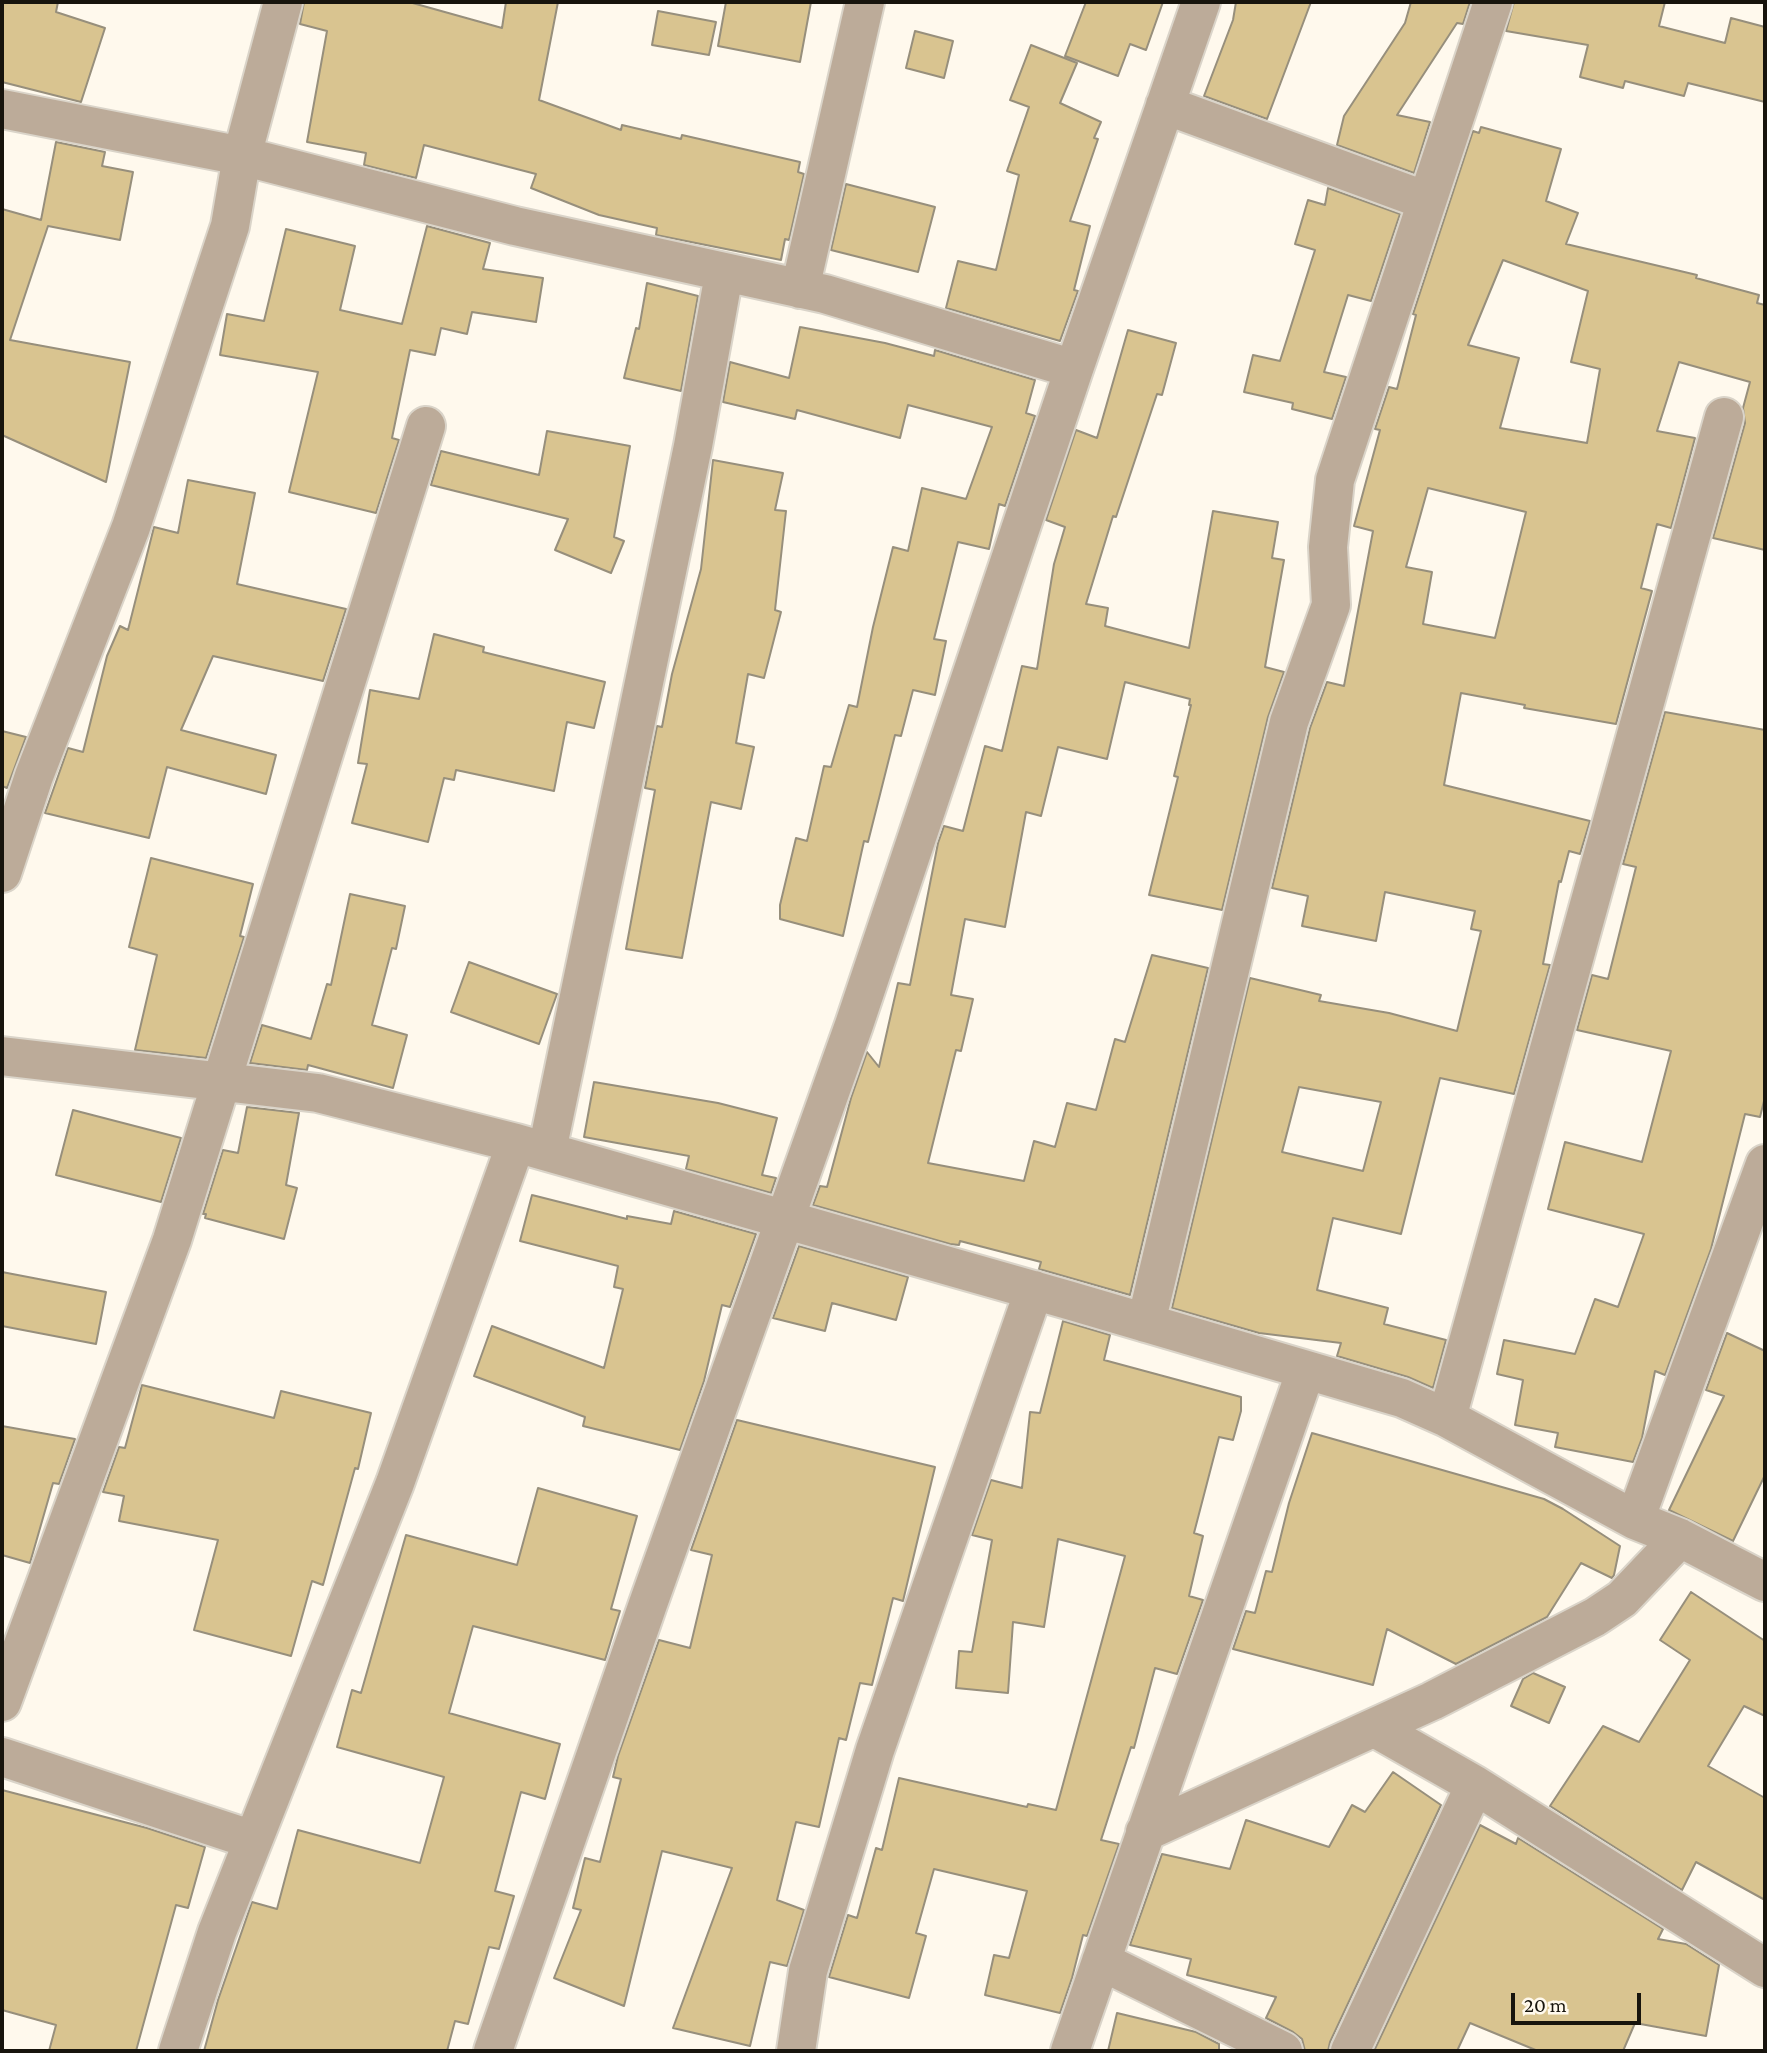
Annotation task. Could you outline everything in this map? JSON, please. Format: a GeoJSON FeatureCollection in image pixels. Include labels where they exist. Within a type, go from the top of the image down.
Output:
{"type":"FeatureCollection","features":[{"type":"Feature","properties":{"kind":"street"},"geometry":{"type":"LineString","coordinates":[[2,873],[34,776],[131,527],[230,226],[242,156],[283,2]]}},
{"type":"Feature","properties":{"kind":"street"},"geometry":{"type":"LineString","coordinates":[[800,289],[865,2]]}},
{"type":"Feature","properties":{"kind":"street"},"geometry":{"type":"LineString","coordinates":[[493,2051],[863,998],[1074,369],[1201,2]]}},
{"type":"Feature","properties":{"kind":"street"},"geometry":{"type":"LineString","coordinates":[[1146,1323],[1289,722],[1331,605],[1328,547],[1335,480],[1493,2]]}},
{"type":"Feature","properties":{"kind":"street"},"geometry":{"type":"LineString","coordinates":[[1165,105],[1427,201]]}},
{"type":"Feature","properties":{"kind":"street"},"geometry":{"type":"LineString","coordinates":[[2,109],[242,156],[515,226],[724,274],[825,294],[1074,369]]}},
{"type":"Feature","properties":{"kind":"street"},"geometry":{"type":"LineString","coordinates":[[178,2051],[217,1932],[253,1840],[532,1147],[694,446],[724,274]]}},
{"type":"Feature","properties":{"kind":"street"},"geometry":{"type":"LineString","coordinates":[[1447,1418],[1724,417]]}},
{"type":"Feature","properties":{"kind":"street"},"geometry":{"type":"LineString","coordinates":[[2,1702],[172,1240],[426,426]]}},
{"type":"Feature","properties":{"kind":"street"},"geometry":{"type":"LineString","coordinates":[[2,1056],[318,1093],[532,1147],[1402,1398],[1447,1418],[1635,1520],[1761,1574]]}},
{"type":"Feature","properties":{"kind":"street"},"geometry":{"type":"LineString","coordinates":[[1635,1520],[1765,1164]]}},
{"type":"Feature","properties":{"kind":"street"},"geometry":{"type":"LineString","coordinates":[[796,2051],[808,1971],[875,1750],[1034,1290]]}},
{"type":"Feature","properties":{"kind":"street"},"geometry":{"type":"LineString","coordinates":[[1070,2051],[1306,1370]]}},
{"type":"Feature","properties":{"kind":"street"},"geometry":{"type":"LineString","coordinates":[[1145,1832],[1432,1702],[1595,1617],[1622,1599],[1680,1538]]}},
{"type":"Feature","properties":{"kind":"street"},"geometry":{"type":"LineString","coordinates":[[1375,1728],[1475,1785],[1765,1968]]}},
{"type":"Feature","properties":{"kind":"street"},"geometry":{"type":"LineString","coordinates":[[2,1757],[253,1840]]}},
{"type":"Feature","properties":{"kind":"street"},"geometry":{"type":"LineString","coordinates":[[1350,2051],[1475,1785]]}},
{"type":"Feature","properties":{"kind":"street"},"geometry":{"type":"LineString","coordinates":[[1101,1961],[1283,2051]]}},
{"type":"Feature","properties":{"kind":"building"},"geometry":{"type":"Polygon","coordinates":[[[2,2],[58,2],[56,12],[105,28],[81,102],[2,82],[2,2]]]}},
{"type":"Feature","properties":{"kind":"building"},"geometry":{"type":"Polygon","coordinates":[[[304,2],[409,2],[502,28],[506,2],[558,2],[539,100],[621,130],[622,125],[681,139],[682,135],[800,162],[798,172],[804,174],[789,240],[785,239],[781,260],[656,235],[657,228],[599,215],[531,188],[536,174],[424,145],[416,178],[364,165],[366,153],[307,142],[327,31],[300,24],[304,2]]]}},
{"type":"Feature","properties":{"kind":"building"},"geometry":{"type":"Polygon","coordinates":[[[726,2],[811,2],[800,62],[718,46],[726,2]]]}},
{"type":"Feature","properties":{"kind":"building"},"geometry":{"type":"Polygon","coordinates":[[[1086,2],[1163,2],[1146,50],[1130,44],[1118,76],[1065,56],[1086,2]]]}},
{"type":"Feature","properties":{"kind":"building"},"geometry":{"type":"Polygon","coordinates":[[[1236,2],[1311,2],[1267,119],[1204,96],[1233,20],[1236,2]]]}},
{"type":"Feature","properties":{"kind":"building"},"geometry":{"type":"Polygon","coordinates":[[[1411,2],[1470,2],[1463,24],[1457,23],[1397,115],[1430,122],[1414,173],[1337,145],[1344,116],[1405,23],[1411,2]]]}},
{"type":"Feature","properties":{"kind":"building"},"geometry":{"type":"Polygon","coordinates":[[[1514,2],[1665,2],[1659,26],[1725,43],[1731,18],[1765,27],[1765,102],[1688,83],[1684,96],[1625,81],[1623,88],[1580,77],[1588,45],[1506,31],[1514,2]]]}},
{"type":"Feature","properties":{"kind":"building"},"geometry":{"type":"Polygon","coordinates":[[[658,11],[716,22],[709,55],[652,45],[658,11]]]}},
{"type":"Feature","properties":{"kind":"building"},"geometry":{"type":"Polygon","coordinates":[[[915,31],[953,41],[944,78],[906,68],[915,31]]]}},
{"type":"Feature","properties":{"kind":"building"},"geometry":{"type":"Polygon","coordinates":[[[1031,45],[1077,63],[1060,103],[1101,122],[1094,138],[1098,139],[1070,221],[1090,226],[1074,290],[1078,291],[1060,341],[946,308],[958,261],[996,270],[1019,175],[1007,171],[1029,107],[1010,100],[1031,45]]]}},
{"type":"Feature","properties":{"kind":"building"},"geometry":{"type":"Polygon","coordinates":[[[1481,127],[1561,149],[1546,201],[1578,213],[1566,244],[1697,275],[1696,278],[1759,295],[1757,303],[1765,305],[1765,550],[1713,538],[1745,423],[1743,408],[1750,382],[1679,362],[1657,431],[1695,438],[1671,528],[1657,524],[1641,588],[1652,591],[1616,724],[1524,708],[1525,705],[1461,693],[1444,785],[1590,821],[1580,854],[1569,851],[1561,882],[1559,881],[1543,964],[1550,965],[1514,1094],[1440,1078],[1401,1234],[1333,1218],[1317,1290],[1388,1308],[1384,1324],[1446,1340],[1433,1388],[1408,1377],[1337,1356],[1341,1343],[1259,1333],[1172,1308],[1250,978],[1321,995],[1319,1001],[1389,1013],[1457,1031],[1481,931],[1471,929],[1475,911],[1385,892],[1376,941],[1302,926],[1308,896],[1272,888],[1310,728],[1327,682],[1344,686],[1373,531],[1354,526],[1380,430],[1375,429],[1389,387],[1397,389],[1416,315],[1413,314],[1473,131],[1479,133],[1481,127]],[[1503,260],[1468,345],[1519,358],[1500,428],[1587,443],[1600,369],[1571,362],[1588,291],[1503,260]],[[1428,488],[1406,567],[1432,572],[1423,624],[1495,638],[1526,512],[1428,488]],[[1299,1087],[1282,1152],[1363,1171],[1381,1102],[1299,1087]]]}},
{"type":"Feature","properties":{"kind":"building"},"geometry":{"type":"Polygon","coordinates":[[[56,142],[105,152],[102,166],[133,172],[120,240],[48,226],[10,340],[130,362],[106,482],[2,435],[2,209],[41,220],[56,142]]]}},
{"type":"Feature","properties":{"kind":"building"},"geometry":{"type":"Polygon","coordinates":[[[846,184],[935,207],[918,272],[831,250],[846,184]]]}},
{"type":"Feature","properties":{"kind":"building"},"geometry":{"type":"Polygon","coordinates":[[[1328,188],[1400,214],[1371,301],[1348,295],[1324,372],[1346,377],[1332,419],[1292,409],[1293,403],[1244,392],[1253,355],[1280,361],[1315,250],[1295,244],[1308,200],[1325,205],[1328,188]]]}},
{"type":"Feature","properties":{"kind":"building"},"geometry":{"type":"Polygon","coordinates":[[[427,226],[490,243],[483,269],[543,278],[536,322],[472,312],[467,334],[441,328],[435,355],[410,350],[392,438],[399,440],[376,513],[289,492],[318,372],[220,355],[227,314],[264,321],[286,229],[355,246],[340,310],[402,324],[427,226]]]}},
{"type":"Feature","properties":{"kind":"building"},"geometry":{"type":"Polygon","coordinates":[[[647,283],[698,296],[681,391],[624,378],[636,328],[639,329],[647,283]]]}},
{"type":"Feature","properties":{"kind":"building"},"geometry":{"type":"Polygon","coordinates":[[[800,327],[885,343],[934,356],[935,350],[1035,380],[1026,413],[1035,416],[1005,506],[999,504],[989,549],[958,542],[934,639],[946,641],[935,695],[913,690],[901,736],[895,735],[868,842],[864,841],[843,936],[780,919],[780,905],[796,838],[807,841],[824,766],[831,767],[849,705],[857,707],[893,547],[908,551],[922,488],[966,499],[992,427],[908,405],[900,438],[797,410],[795,419],[723,402],[730,362],[789,378],[800,327]]]}},
{"type":"Feature","properties":{"kind":"building"},"geometry":{"type":"Polygon","coordinates":[[[1128,330],[1176,343],[1162,395],[1157,394],[1116,517],[1113,516],[1086,604],[1108,608],[1105,626],[1189,648],[1213,511],[1278,522],[1272,558],[1284,560],[1265,667],[1284,672],[1268,717],[1222,910],[1149,895],[1178,777],[1174,776],[1191,705],[1190,699],[1125,682],[1107,759],[1058,747],[1041,816],[1026,812],[1005,927],[965,919],[951,995],[973,999],[961,1051],[956,1050],[928,1163],[1024,1181],[1034,1141],[1055,1147],[1067,1103],[1096,1110],[1115,1039],[1125,1042],[1152,955],[1208,968],[1130,1295],[1039,1269],[1041,1262],[960,1241],[959,1245],[950,1244],[813,1205],[820,1186],[827,1187],[851,1098],[867,1052],[879,1067],[898,983],[910,985],[938,843],[944,826],[963,831],[985,746],[1002,751],[1022,666],[1037,669],[1054,564],[1065,527],[1046,520],[1076,430],[1097,438],[1128,330]]]}},
{"type":"Feature","properties":{"kind":"building"},"geometry":{"type":"Polygon","coordinates":[[[547,431],[630,446],[614,537],[624,541],[611,573],[555,550],[568,519],[431,485],[441,451],[539,475],[547,431]]]}},
{"type":"Feature","properties":{"kind":"building"},"geometry":{"type":"Polygon","coordinates":[[[713,460],[783,473],[775,510],[786,511],[775,610],[781,612],[764,678],[748,674],[736,743],[754,747],[741,809],[711,802],[682,958],[626,949],[655,790],[645,788],[657,726],[662,727],[672,674],[701,569],[713,460]]]}},
{"type":"Feature","properties":{"kind":"building"},"geometry":{"type":"Polygon","coordinates":[[[188,480],[255,493],[237,584],[346,609],[323,681],[213,656],[181,730],[276,755],[266,794],[167,767],[149,838],[45,813],[68,748],[83,752],[107,656],[120,626],[128,630],[154,527],[178,533],[188,480]]]}},
{"type":"Feature","properties":{"kind":"building"},"geometry":{"type":"Polygon","coordinates":[[[434,634],[484,647],[483,652],[605,682],[594,728],[567,722],[554,791],[456,770],[454,780],[444,778],[428,842],[352,823],[367,764],[358,763],[370,690],[419,699],[434,634]]]}},
{"type":"Feature","properties":{"kind":"building"},"geometry":{"type":"Polygon","coordinates":[[[1665,712],[1765,730],[1765,1097],[1760,1117],[1745,1114],[1711,1249],[1665,1375],[1655,1371],[1642,1438],[1633,1462],[1555,1447],[1558,1433],[1515,1425],[1523,1380],[1497,1374],[1504,1340],[1575,1354],[1595,1299],[1618,1307],[1644,1234],[1548,1209],[1565,1142],[1642,1162],[1671,1051],[1577,1030],[1592,975],[1608,979],[1636,867],[1623,864],[1665,712]]]}},
{"type":"Feature","properties":{"kind":"building"},"geometry":{"type":"Polygon","coordinates":[[[2,731],[26,737],[7,788],[2,786],[2,731]]]}},
{"type":"Feature","properties":{"kind":"building"},"geometry":{"type":"Polygon","coordinates":[[[151,858],[253,884],[240,936],[244,937],[206,1058],[135,1050],[157,955],[129,947],[151,858]]]}},
{"type":"Feature","properties":{"kind":"building"},"geometry":{"type":"Polygon","coordinates":[[[350,894],[405,906],[396,949],[392,948],[372,1025],[407,1035],[393,1088],[308,1065],[307,1070],[250,1063],[262,1025],[311,1039],[327,984],[331,985],[350,894]]]}},
{"type":"Feature","properties":{"kind":"building"},"geometry":{"type":"Polygon","coordinates":[[[469,962],[557,994],[539,1044],[451,1012],[469,962]]]}},
{"type":"Feature","properties":{"kind":"building"},"geometry":{"type":"Polygon","coordinates":[[[594,1082],[718,1103],[777,1118],[762,1175],[776,1178],[771,1193],[686,1169],[689,1156],[584,1137],[594,1082]]]}},
{"type":"Feature","properties":{"kind":"building"},"geometry":{"type":"Polygon","coordinates":[[[247,1107],[299,1113],[286,1185],[297,1188],[284,1239],[205,1218],[206,1214],[203,1214],[223,1150],[238,1153],[247,1107]]]}},
{"type":"Feature","properties":{"kind":"building"},"geometry":{"type":"Polygon","coordinates":[[[73,1110],[181,1138],[161,1202],[56,1175],[73,1110]]]}},
{"type":"Feature","properties":{"kind":"building"},"geometry":{"type":"Polygon","coordinates":[[[532,1195],[627,1219],[627,1216],[671,1224],[674,1211],[756,1234],[730,1307],[722,1305],[704,1381],[680,1450],[583,1426],[585,1417],[474,1376],[492,1326],[604,1368],[623,1289],[614,1287],[618,1266],[520,1241],[532,1195]]]}},
{"type":"Feature","properties":{"kind":"building"},"geometry":{"type":"Polygon","coordinates":[[[799,1246],[908,1277],[896,1320],[832,1303],[825,1331],[773,1318],[799,1246]]]}},
{"type":"Feature","properties":{"kind":"building"},"geometry":{"type":"Polygon","coordinates":[[[2,1272],[106,1292],[96,1344],[2,1326],[2,1272]]]}},
{"type":"Feature","properties":{"kind":"building"},"geometry":{"type":"Polygon","coordinates":[[[1063,1321],[1110,1335],[1104,1360],[1241,1397],[1241,1411],[1233,1440],[1219,1437],[1194,1533],[1203,1536],[1189,1596],[1203,1600],[1177,1674],[1155,1668],[1134,1748],[1131,1747],[1101,1840],[1119,1844],[1087,1936],[1083,1935],[1060,2013],[985,1995],[994,1955],[1009,1958],[1027,1891],[934,1869],[916,1933],[926,1936],[909,1998],[829,1977],[848,1915],[857,1918],[876,1848],[882,1850],[899,1778],[1027,1807],[1028,1804],[1056,1810],[1125,1556],[1058,1539],[1044,1627],[1013,1622],[1008,1693],[956,1688],[959,1651],[972,1652],[992,1540],[972,1535],[991,1480],[1022,1488],[1030,1412],[1040,1413],[1063,1321]]]}},
{"type":"Feature","properties":{"kind":"building"},"geometry":{"type":"Polygon","coordinates":[[[1727,1333],[1765,1351],[1765,1475],[1733,1541],[1669,1510],[1724,1396],[1706,1390],[1727,1333]]]}},
{"type":"Feature","properties":{"kind":"building"},"geometry":{"type":"Polygon","coordinates":[[[142,1385],[274,1418],[281,1391],[371,1413],[358,1469],[355,1468],[323,1585],[312,1581],[291,1656],[194,1630],[218,1540],[119,1521],[124,1496],[103,1492],[119,1447],[125,1448],[142,1385]]]}},
{"type":"Feature","properties":{"kind":"building"},"geometry":{"type":"Polygon","coordinates":[[[737,1420],[935,1467],[903,1601],[893,1598],[872,1685],[860,1683],[846,1740],[839,1738],[819,1827],[796,1822],[777,1900],[804,1910],[787,1966],[770,1962],[750,2046],[673,2028],[732,1868],[662,1851],[624,2006],[554,1978],[581,1910],[573,1908],[585,1858],[600,1862],[621,1779],[613,1777],[618,1756],[659,1640],[690,1648],[712,1555],[691,1550],[737,1420]]]}},
{"type":"Feature","properties":{"kind":"building"},"geometry":{"type":"Polygon","coordinates":[[[2,1426],[75,1439],[59,1484],[53,1483],[30,1563],[2,1555],[2,1426]]]}},
{"type":"Feature","properties":{"kind":"building"},"geometry":{"type":"Polygon","coordinates":[[[1312,1433],[1544,1499],[1620,1546],[1614,1575],[1612,1578],[1581,1563],[1547,1617],[1456,1664],[1387,1629],[1373,1685],[1233,1649],[1246,1611],[1255,1613],[1266,1571],[1272,1572],[1289,1503],[1312,1433]]]}},
{"type":"Feature","properties":{"kind":"building"},"geometry":{"type":"Polygon","coordinates":[[[538,1488],[637,1516],[611,1609],[620,1611],[605,1660],[473,1626],[449,1713],[560,1744],[545,1799],[521,1792],[495,1891],[514,1896],[499,1949],[489,1947],[468,2024],[455,2021],[447,2051],[204,2051],[218,2000],[252,1902],[277,1909],[298,1830],[420,1863],[444,1777],[337,1747],[352,1690],[361,1693],[406,1535],[517,1565],[538,1488]]]}},
{"type":"Feature","properties":{"kind":"building"},"geometry":{"type":"Polygon","coordinates":[[[1691,1592],[1765,1641],[1765,1716],[1744,1706],[1708,1766],[1765,1798],[1765,1900],[1696,1862],[1682,1890],[1550,1806],[1603,1726],[1639,1742],[1690,1660],[1660,1640],[1691,1592]]]}},
{"type":"Feature","properties":{"kind":"building"},"geometry":{"type":"Polygon","coordinates":[[[1533,1673],[1565,1687],[1549,1723],[1511,1706],[1523,1679],[1533,1673]]]}},
{"type":"Feature","properties":{"kind":"building"},"geometry":{"type":"Polygon","coordinates":[[[1393,1772],[1441,1805],[1328,2051],[1305,2051],[1302,2039],[1266,2018],[1276,1997],[1187,1975],[1191,1959],[1130,1945],[1162,1854],[1230,1869],[1246,1820],[1329,1847],[1352,1805],[1365,1812],[1393,1772]]]}},
{"type":"Feature","properties":{"kind":"building"},"geometry":{"type":"Polygon","coordinates":[[[2,1790],[147,1828],[205,1847],[188,1908],[176,1905],[136,2051],[49,2051],[56,2025],[2,2010],[2,1790]]]}},
{"type":"Feature","properties":{"kind":"building"},"geometry":{"type":"Polygon","coordinates":[[[1480,1825],[1516,1844],[1518,1838],[1663,1929],[1658,1939],[1686,1944],[1719,1965],[1706,2036],[1635,2023],[1623,2051],[1538,2051],[1470,2023],[1457,2051],[1374,2051],[1480,1825]]]}},
{"type":"Feature","properties":{"kind":"building"},"geometry":{"type":"Polygon","coordinates":[[[1117,2013],[1196,2032],[1219,2044],[1219,2051],[1108,2051],[1117,2013]]]}}]}
